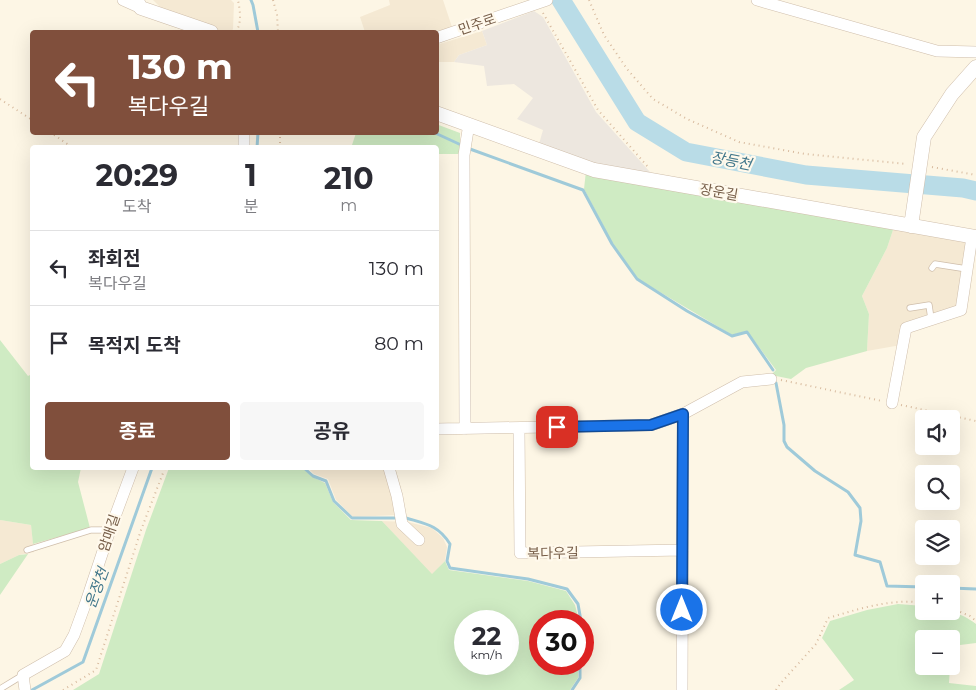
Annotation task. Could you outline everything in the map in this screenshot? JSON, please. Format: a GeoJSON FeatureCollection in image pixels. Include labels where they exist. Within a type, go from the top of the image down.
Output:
{"type":"FeatureCollection","features":[{"type":"Feature","properties":{"kind":"street"},"geometry":{"type":"LineString","coordinates":[[123,0],[206,30]]}},
{"type":"Feature","properties":{"kind":"street"},"geometry":{"type":"LineString","coordinates":[[757,0],[936,51],[976,52]]}},
{"type":"Feature","properties":{"kind":"street","name":"민주로"},"geometry":{"type":"LineString","coordinates":[[439,37],[542,2]]}},
{"type":"Feature","properties":{"kind":"street"},"geometry":{"type":"LineString","coordinates":[[911,226],[924,137],[952,94],[976,67]]}},
{"type":"Feature","properties":{"kind":"street","name":"장운길"},"geometry":{"type":"LineString","coordinates":[[439,114],[594,170],[974,237]]}},
{"type":"Feature","properties":{"kind":"street"},"geometry":{"type":"LineString","coordinates":[[465,429],[464,155],[468,124]]}},
{"type":"Feature","properties":{"kind":"street"},"geometry":{"type":"LineString","coordinates":[[892,403],[906,328],[961,310],[974,237]]}},
{"type":"Feature","properties":{"kind":"street"},"geometry":{"type":"LineString","coordinates":[[439,429],[651,425],[683,414],[742,382],[772,379]]}},
{"type":"Feature","properties":{"kind":"street"},"geometry":{"type":"LineString","coordinates":[[682,690],[683,414]]}},
{"type":"Feature","properties":{"kind":"street","name":"복다우길"},"geometry":{"type":"LineString","coordinates":[[519,428],[520,553],[683,550]]}},
{"type":"Feature","properties":{"kind":"street","name":"암매길"},"geometry":{"type":"LineString","coordinates":[[24,682],[65,652],[74,635],[131,470]]}},
{"type":"Feature","properties":{"kind":"street"},"geometry":{"type":"LineString","coordinates":[[390,470],[402,524],[419,540]]}},
{"type":"Feature","properties":{"kind":"lane"},"geometry":{"type":"LineString","coordinates":[[932,268],[935,264],[967,270]]}},
{"type":"Feature","properties":{"kind":"lane"},"geometry":{"type":"LineString","coordinates":[[910,308],[929,306],[931,319]]}},
{"type":"Feature","properties":{"kind":"lane"},"geometry":{"type":"LineString","coordinates":[[27,550],[91,530],[110,530]]}},
{"type":"Feature","properties":{"kind":"lane"},"geometry":{"type":"LineString","coordinates":[[0,689],[24,682]]}},
{"type":"Feature","properties":{"kind":"path"},"geometry":{"type":"LineString","coordinates":[[238,0],[241,13],[238,30]]}},
{"type":"Feature","properties":{"kind":"path"},"geometry":{"type":"LineString","coordinates":[[273,0],[277,14],[278,30]]}},
{"type":"Feature","properties":{"kind":"path"},"geometry":{"type":"LineString","coordinates":[[589,0],[604,35],[627,69],[652,99],[687,119],[738,142],[805,154],[919,166],[976,175]]}},
{"type":"Feature","properties":{"kind":"path"},"geometry":{"type":"LineString","coordinates":[[542,2],[545,16],[598,110],[661,182]]}},
{"type":"Feature","properties":{"kind":"path"},"geometry":{"type":"LineString","coordinates":[[0,98],[30,119]]}},
{"type":"Feature","properties":{"kind":"path"},"geometry":{"type":"LineString","coordinates":[[54,135],[69,145]]}},
{"type":"Feature","properties":{"kind":"path"},"geometry":{"type":"LineString","coordinates":[[772,379],[787,380],[976,421]]}},
{"type":"Feature","properties":{"kind":"path"},"geometry":{"type":"LineString","coordinates":[[63,690],[96,670],[141,530],[164,470]]}},
{"type":"Feature","properties":{"kind":"path"},"geometry":{"type":"LineString","coordinates":[[776,690],[816,644],[828,618],[899,601],[915,602]]}},
{"type":"Feature","properties":{"kind":"path"},"geometry":{"type":"LineString","coordinates":[[960,612],[976,621]]}},
{"type":"Feature","properties":{"kind":"shaded area"},"geometry":{"type":"Polygon","coordinates":[[[153,0],[231,0],[234,3],[233,29],[218,30],[161,8],[153,0]]]}},
{"type":"Feature","properties":{"kind":"shaded area"},"geometry":{"type":"Polygon","coordinates":[[[389,0],[443,0],[452,27],[439,31],[364,30],[360,17],[390,5],[389,0]]]}},
{"type":"Feature","properties":{"kind":"shaded area"},"geometry":{"type":"Polygon","coordinates":[[[534,11],[543,17],[596,112],[650,172],[647,175],[594,164],[539,144],[543,130],[517,119],[533,98],[514,84],[487,86],[484,66],[454,62],[459,55],[487,45],[482,31],[534,11]]]}},
{"type":"Feature","properties":{"kind":"shaded area"},"geometry":{"type":"Polygon","coordinates":[[[482,31],[487,45],[459,55],[454,62],[439,62],[439,44],[482,31]]]}},
{"type":"Feature","properties":{"kind":"shaded area"},"geometry":{"type":"Polygon","coordinates":[[[894,227],[969,243],[958,309],[905,325],[901,345],[867,351],[869,314],[862,296],[887,248],[894,227]]]}},
{"type":"Feature","properties":{"kind":"shaded area"},"geometry":{"type":"Polygon","coordinates":[[[310,470],[385,470],[396,515],[353,517],[336,500],[328,479],[314,474],[310,470]]]}},
{"type":"Feature","properties":{"kind":"shaded area"},"geometry":{"type":"Polygon","coordinates":[[[0,520],[31,525],[34,552],[19,555],[0,564],[0,520]]]}},
{"type":"Feature","properties":{"kind":"shaded area"},"geometry":{"type":"Polygon","coordinates":[[[382,521],[408,522],[432,528],[443,538],[447,547],[445,561],[432,575],[382,521]]]}},
{"type":"Feature","properties":{"kind":"green space"},"geometry":{"type":"Polygon","coordinates":[[[439,125],[460,133],[460,154],[439,154],[439,145],[352,145],[355,135],[439,135],[439,125]]]}},
{"type":"Feature","properties":{"kind":"green space"},"geometry":{"type":"Polygon","coordinates":[[[586,171],[894,227],[887,248],[862,296],[869,314],[867,351],[806,368],[791,379],[771,375],[776,370],[747,331],[732,335],[638,279],[613,244],[584,189],[586,171]]]}},
{"type":"Feature","properties":{"kind":"green space"},"geometry":{"type":"Polygon","coordinates":[[[0,340],[28,376],[30,375],[30,470],[81,470],[78,482],[90,528],[33,544],[31,525],[0,520],[0,340]]]}},
{"type":"Feature","properties":{"kind":"green space"},"geometry":{"type":"Polygon","coordinates":[[[168,470],[304,470],[325,483],[333,502],[351,520],[382,521],[432,574],[445,561],[449,570],[528,581],[566,591],[576,610],[529,610],[529,675],[578,675],[570,690],[73,690],[99,674],[146,530],[168,470]]]}},
{"type":"Feature","properties":{"kind":"green space"},"geometry":{"type":"Polygon","coordinates":[[[28,554],[0,595],[0,564],[19,555],[28,554]]]}},
{"type":"Feature","properties":{"kind":"green space"},"geometry":{"type":"Polygon","coordinates":[[[898,604],[915,605],[915,620],[960,620],[960,615],[976,624],[976,643],[960,645],[960,630],[915,630],[915,675],[949,675],[949,683],[976,686],[976,690],[839,690],[854,680],[822,638],[830,621],[867,610],[898,604]]]}},
{"type":"Feature","properties":{"kind":"waterway","name":"운정천"},"geometry":{"type":"LineString","coordinates":[[251,0],[258,30]]}},
{"type":"Feature","properties":{"kind":"waterway","name":"장등천"},"geometry":{"type":"LineString","coordinates":[[561,0],[637,122],[686,152],[806,175],[963,188],[976,191]]}},
{"type":"Feature","properties":{"kind":"waterway","name":"운정천"},"geometry":{"type":"LineString","coordinates":[[257,145],[258,135]]}},
{"type":"Feature","properties":{"kind":"waterway"},"geometry":{"type":"LineString","coordinates":[[439,135],[459,144]]}},
{"type":"Feature","properties":{"kind":"waterway"},"geometry":{"type":"LineString","coordinates":[[470,149],[583,190],[612,244],[637,279],[687,311],[732,336],[747,332],[773,370]]}},
{"type":"Feature","properties":{"kind":"waterway"},"geometry":{"type":"LineString","coordinates":[[776,383],[784,425],[784,441],[787,447],[815,471],[848,492],[860,508],[861,521],[855,555],[880,562],[887,586],[915,587]]}},
{"type":"Feature","properties":{"kind":"waterway","name":"운정천"},"geometry":{"type":"LineString","coordinates":[[32,690],[83,662],[151,470]]}},
{"type":"Feature","properties":{"kind":"waterway"},"geometry":{"type":"LineString","coordinates":[[306,470],[313,476],[326,481],[334,501],[352,518],[396,518]]}},
{"type":"Feature","properties":{"kind":"waterway"},"geometry":{"type":"LineString","coordinates":[[406,518],[431,526],[441,533],[450,544],[447,561],[450,568],[528,579],[567,589],[578,604],[579,610]]}},
{"type":"Feature","properties":{"kind":"waterway"},"geometry":{"type":"LineString","coordinates":[[960,588],[976,589]]}},
{"type":"Feature","properties":{"kind":"waterway"},"geometry":{"type":"LineString","coordinates":[[572,690],[580,675]]}},
{"type":"Feature","properties":{"kind":"route"},"geometry":{"type":"LineString","coordinates":[[557,427],[651,425],[683,414],[682,610]]}}]}
